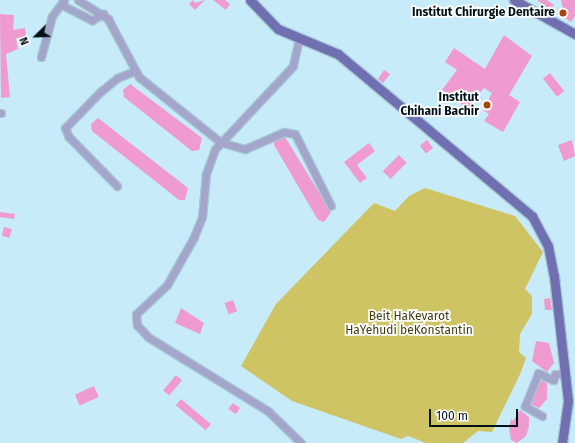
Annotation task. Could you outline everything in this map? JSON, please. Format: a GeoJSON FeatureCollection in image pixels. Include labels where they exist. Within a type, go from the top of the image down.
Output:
{"type":"FeatureCollection","features":[{"type":"Feature","properties":{"kind":"main road"},"geometry":{"type":"LineString","coordinates":[[250,0],[278,29],[343,58],[532,216],[552,258],[565,374],[568,417],[562,443]]}},
{"type":"Feature","properties":{"kind":"main road"},"geometry":{"type":"LineString","coordinates":[[517,1],[575,34]]}},
{"type":"Feature","properties":{"kind":"street"},"geometry":{"type":"LineString","coordinates":[[78,0],[103,14],[118,32],[134,71],[220,142],[245,149],[284,132],[295,134],[332,206]]}},
{"type":"Feature","properties":{"kind":"street"},"geometry":{"type":"LineString","coordinates":[[40,57],[52,16],[63,3],[92,20],[103,14]]}},
{"type":"Feature","properties":{"kind":"street"},"geometry":{"type":"LineString","coordinates":[[299,39],[293,66],[220,142],[206,174],[202,217],[194,238],[166,285],[138,310],[136,321],[148,337],[167,351],[268,411],[301,443]]}},
{"type":"Feature","properties":{"kind":"street"},"geometry":{"type":"LineString","coordinates":[[117,186],[69,137],[66,128],[100,92],[117,78],[134,71]]}},
{"type":"Feature","properties":{"kind":"street"},"geometry":{"type":"LineString","coordinates":[[542,416],[526,406],[538,373],[553,380],[555,374],[565,374]]}},
{"type":"Feature","properties":{"kind":"green space","name":"Beit HaKevarot HaYehudi beKonstantin"},"geometry":{"type":"Polygon","coordinates":[[[425,188],[515,216],[543,252],[525,289],[532,296],[532,314],[520,334],[519,352],[526,358],[521,372],[492,432],[478,431],[463,443],[426,443],[408,436],[401,439],[292,401],[241,366],[276,304],[374,203],[395,211],[409,196],[425,188]]]}},
{"type":"Feature","properties":{"kind":"building"},"geometry":{"type":"Polygon","coordinates":[[[193,0],[195,3],[205,0],[195,10],[189,4],[193,0]]]}},
{"type":"Feature","properties":{"kind":"building"},"geometry":{"type":"Polygon","coordinates":[[[213,0],[225,0],[230,4],[226,10],[213,0]]]}},
{"type":"Feature","properties":{"kind":"building"},"geometry":{"type":"Polygon","coordinates":[[[537,0],[547,0],[554,5],[551,10],[537,0]]]}},
{"type":"Feature","properties":{"kind":"building"},"geometry":{"type":"Polygon","coordinates":[[[561,0],[575,0],[575,16],[571,22],[565,18],[561,0]]]}},
{"type":"Feature","properties":{"kind":"building"},"geometry":{"type":"Polygon","coordinates":[[[0,14],[14,15],[13,30],[25,28],[26,37],[16,38],[18,49],[6,54],[10,97],[1,98],[0,14]]]}},
{"type":"Feature","properties":{"kind":"building"},"geometry":{"type":"Polygon","coordinates":[[[504,35],[532,56],[509,95],[520,102],[503,132],[484,121],[489,114],[483,110],[492,93],[484,88],[468,109],[442,90],[457,70],[445,62],[454,48],[485,69],[504,35]]]}},
{"type":"Feature","properties":{"kind":"building"},"geometry":{"type":"Polygon","coordinates":[[[384,70],[390,74],[383,83],[378,79],[384,70]]]}},
{"type":"Feature","properties":{"kind":"building"},"geometry":{"type":"Polygon","coordinates":[[[550,73],[564,91],[557,97],[543,79],[550,73]]]}},
{"type":"Feature","properties":{"kind":"building"},"geometry":{"type":"Polygon","coordinates":[[[130,84],[202,138],[199,150],[192,151],[124,97],[123,90],[130,84]]]}},
{"type":"Feature","properties":{"kind":"building"},"geometry":{"type":"Polygon","coordinates":[[[98,118],[188,188],[185,200],[179,200],[92,131],[91,124],[98,118]]]}},
{"type":"Feature","properties":{"kind":"building"},"geometry":{"type":"Polygon","coordinates":[[[285,137],[331,212],[324,222],[318,220],[274,145],[274,142],[285,137]]]}},
{"type":"Feature","properties":{"kind":"building"},"geometry":{"type":"Polygon","coordinates":[[[427,140],[433,148],[426,153],[420,145],[427,140]]]}},
{"type":"Feature","properties":{"kind":"building"},"geometry":{"type":"Polygon","coordinates":[[[572,140],[575,156],[564,161],[558,145],[572,140]]]}},
{"type":"Feature","properties":{"kind":"building"},"geometry":{"type":"Polygon","coordinates":[[[369,143],[375,151],[357,165],[367,178],[360,183],[344,162],[369,143]]]}},
{"type":"Feature","properties":{"kind":"building"},"geometry":{"type":"Polygon","coordinates":[[[399,155],[407,163],[391,179],[383,171],[399,155]]]}},
{"type":"Feature","properties":{"kind":"building"},"geometry":{"type":"Polygon","coordinates":[[[0,212],[15,214],[14,219],[0,217],[0,212]]]}},
{"type":"Feature","properties":{"kind":"building"},"geometry":{"type":"Polygon","coordinates":[[[4,227],[12,229],[10,238],[2,236],[4,227]]]}},
{"type":"Feature","properties":{"kind":"building"},"geometry":{"type":"Polygon","coordinates":[[[550,298],[552,310],[545,310],[544,299],[550,298]]]}},
{"type":"Feature","properties":{"kind":"building"},"geometry":{"type":"Polygon","coordinates":[[[233,300],[237,311],[229,314],[225,303],[233,300]]]}},
{"type":"Feature","properties":{"kind":"building"},"geometry":{"type":"Polygon","coordinates":[[[181,308],[204,323],[200,334],[175,323],[181,308]]]}},
{"type":"Feature","properties":{"kind":"building"},"geometry":{"type":"Polygon","coordinates":[[[536,341],[549,343],[554,363],[547,372],[532,361],[536,341]]]}},
{"type":"Feature","properties":{"kind":"building"},"geometry":{"type":"Polygon","coordinates":[[[176,375],[182,380],[169,395],[163,390],[176,375]]]}},
{"type":"Feature","properties":{"kind":"building"},"geometry":{"type":"Polygon","coordinates":[[[541,380],[547,383],[547,399],[539,408],[531,404],[541,380]]]}},
{"type":"Feature","properties":{"kind":"building"},"geometry":{"type":"Polygon","coordinates":[[[94,386],[99,397],[80,406],[75,395],[94,386]]]}},
{"type":"Feature","properties":{"kind":"building"},"geometry":{"type":"Polygon","coordinates":[[[181,399],[211,424],[206,430],[176,405],[181,399]]]}},
{"type":"Feature","properties":{"kind":"building"},"geometry":{"type":"Polygon","coordinates":[[[233,403],[240,408],[236,414],[228,409],[233,403]]]}},
{"type":"Feature","properties":{"kind":"building"},"geometry":{"type":"Polygon","coordinates":[[[520,410],[529,417],[529,426],[526,436],[517,443],[511,440],[509,428],[511,419],[513,421],[520,410]]]}},
{"type":"Feature","properties":{"kind":"place","name":"Institut Chirurgie Dentaire"},"geometry":{"type":"Point","coordinates":[563,13]}},
{"type":"Feature","properties":{"kind":"place","name":"Institut Chihani Bachir"},"geometry":{"type":"Point","coordinates":[487,105]}}]}
